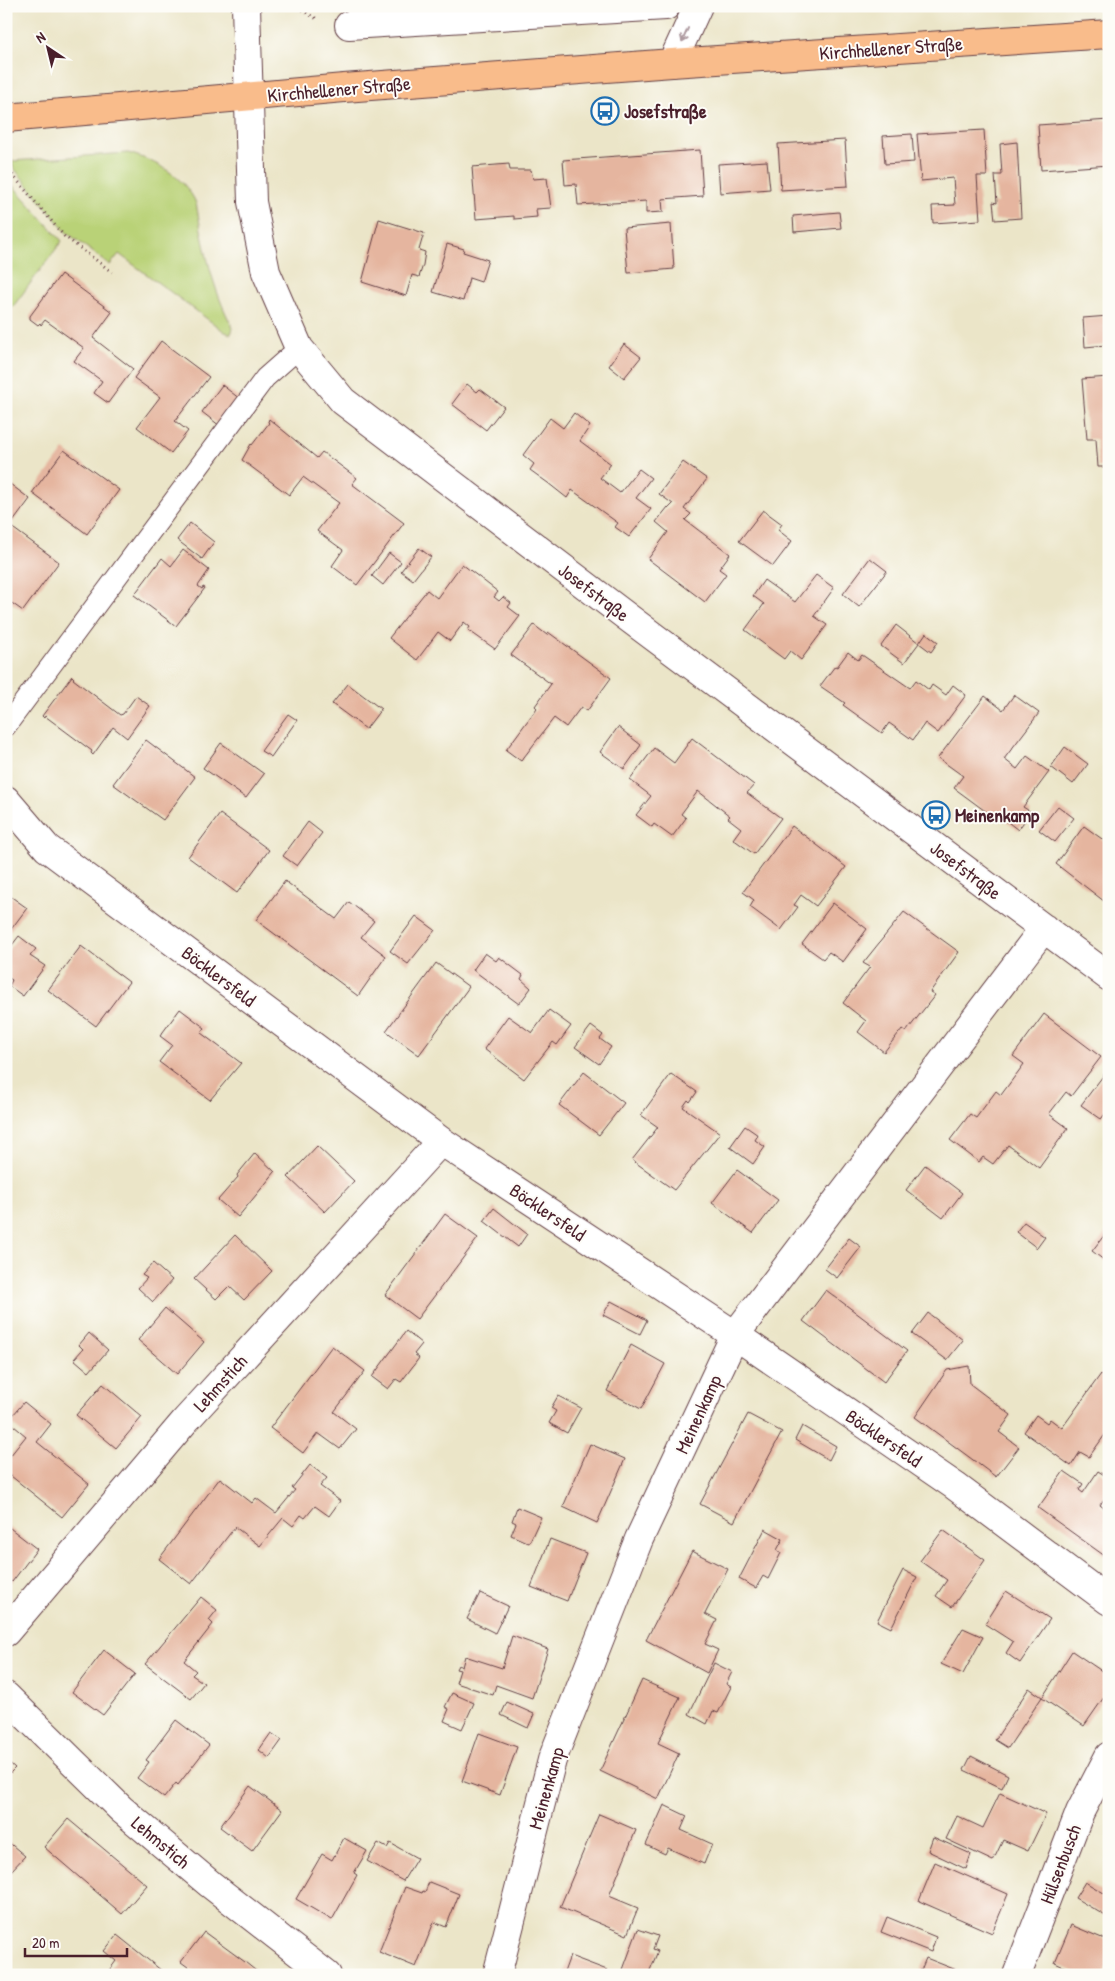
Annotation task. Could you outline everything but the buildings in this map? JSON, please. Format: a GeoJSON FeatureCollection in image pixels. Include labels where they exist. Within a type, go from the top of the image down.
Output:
{"type":"FeatureCollection","features":[{"type":"Feature","properties":{"kind":"main road","name":"Kirchhellener Straße"},"geometry":{"type":"LineString","coordinates":[[6,118],[672,63],[1109,34]]}},
{"type":"Feature","properties":{"kind":"street","name":"Josefstraße"},"geometry":{"type":"LineString","coordinates":[[246,6],[252,202],[266,272],[299,348],[344,401],[634,622],[1109,977]]}},
{"type":"Feature","properties":{"kind":"street"},"geometry":{"type":"LineString","coordinates":[[349,25],[666,6]]}},
{"type":"Feature","properties":{"kind":"street"},"geometry":{"type":"LineString","coordinates":[[672,63],[698,6]]}},
{"type":"Feature","properties":{"kind":"street","name":"Böcklersfeld"},"geometry":{"type":"LineString","coordinates":[[6,800],[47,848],[441,1141],[735,1335],[955,1486],[1109,1601]]}},
{"type":"Feature","properties":{"kind":"street","name":"Meinenkamp"},"geometry":{"type":"LineString","coordinates":[[497,1975],[552,1760],[639,1539],[735,1335],[1044,928]]}},
{"type":"Feature","properties":{"kind":"street","name":"Lehmstich"},"geometry":{"type":"LineString","coordinates":[[6,1632],[185,1421],[441,1141]]}},
{"type":"Feature","properties":{"kind":"street","name":"Lehmstich"},"geometry":{"type":"LineString","coordinates":[[6,1696],[120,1809],[210,1884],[328,1975]]}},
{"type":"Feature","properties":{"kind":"street","name":"Hülsenbusch"},"geometry":{"type":"LineString","coordinates":[[1017,1975],[1080,1812],[1109,1756]]}},
{"type":"Feature","properties":{"kind":"lane"},"geometry":{"type":"LineString","coordinates":[[6,726],[265,378],[299,348]]}},
{"type":"Feature","properties":{"kind":"path"},"geometry":{"type":"LineString","coordinates":[[6,167],[64,236],[112,272]]}},
{"type":"Feature","properties":{"kind":"green space"},"geometry":{"type":"Polygon","coordinates":[[[128,153],[159,165],[177,177],[191,193],[196,203],[214,283],[233,328],[231,334],[225,332],[119,254],[110,265],[66,232],[13,167],[12,161],[128,153]]]}},
{"type":"Feature","properties":{"kind":"green space"},"geometry":{"type":"Polygon","coordinates":[[[6,178],[62,241],[6,316],[6,178]]]}},
{"type":"Feature","properties":{"kind":"place","name":"Josefstraße"},"geometry":{"type":"Point","coordinates":[605,111]}},
{"type":"Feature","properties":{"kind":"place","name":"Meinenkamp"},"geometry":{"type":"Point","coordinates":[936,815]}}]}
